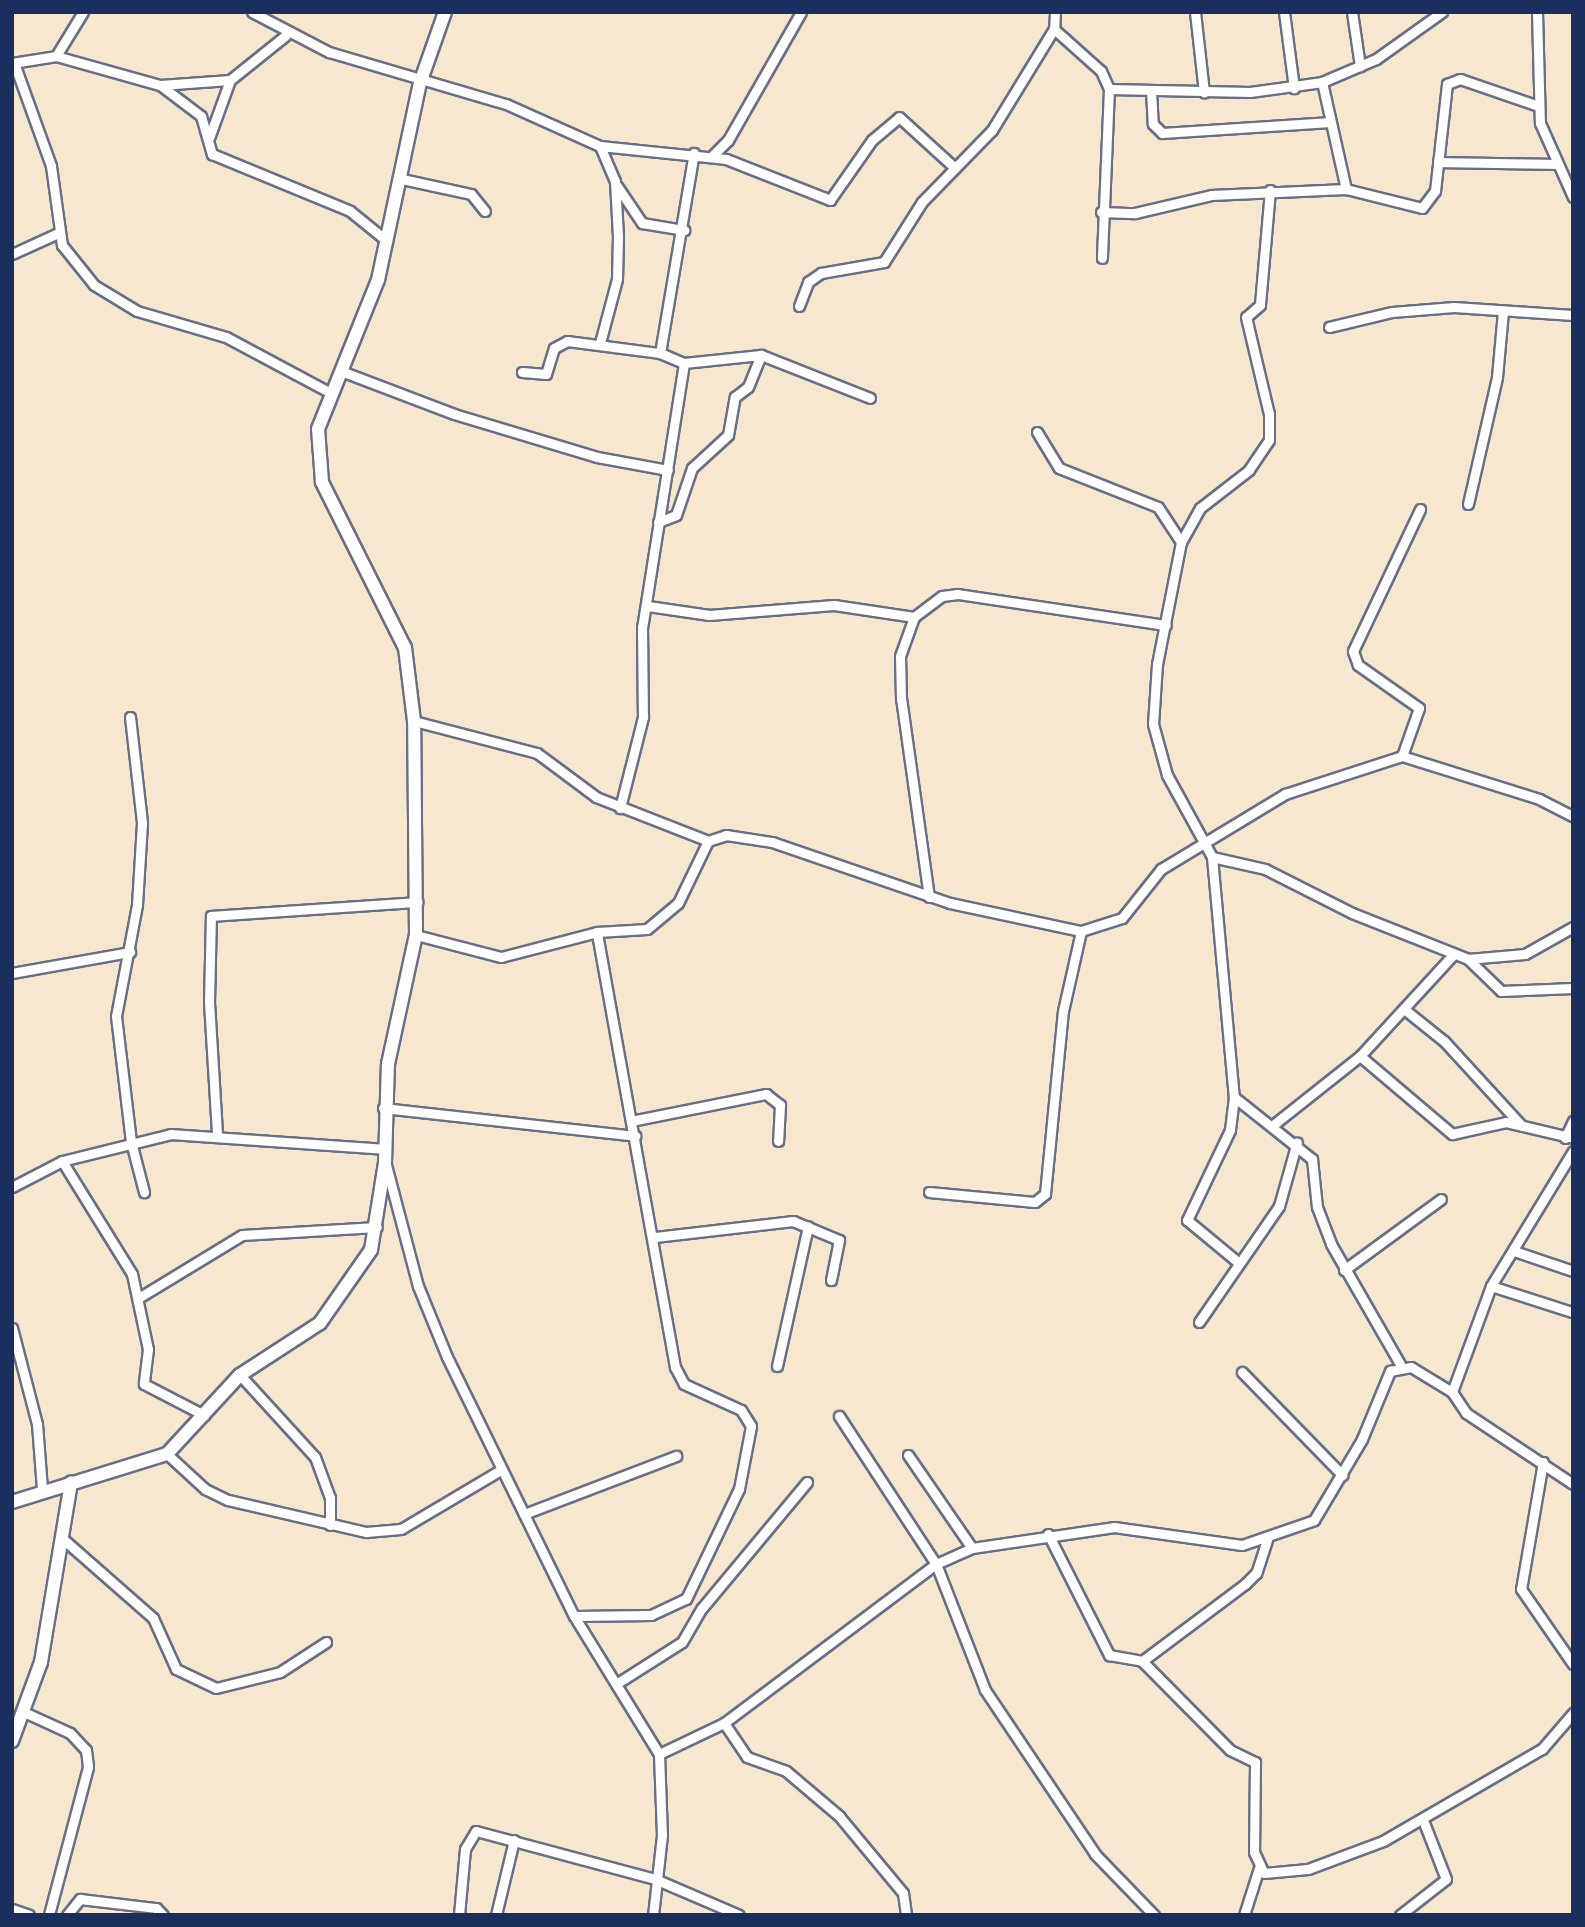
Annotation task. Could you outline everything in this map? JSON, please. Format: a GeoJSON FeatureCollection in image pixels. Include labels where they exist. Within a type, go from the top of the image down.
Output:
{"type":"FeatureCollection","features":[{"type":"Feature","properties":{"kind":"street"},"geometry":{"type":"LineString","coordinates":[[56,57],[83,12]]}},
{"type":"Feature","properties":{"kind":"street"},"geometry":{"type":"LineString","coordinates":[[252,12],[286,35],[421,83],[506,104],[600,146],[712,156],[835,199],[872,140],[899,117],[954,167]]}},
{"type":"Feature","properties":{"kind":"street"},"geometry":{"type":"LineString","coordinates":[[12,1502],[42,1489],[167,1454],[240,1375],[304,1336],[331,1312],[366,1260],[377,1227],[386,1149],[383,1108],[416,935],[418,902],[414,721],[395,619],[344,531],[319,471],[318,429],[329,392],[341,371],[387,241],[421,83],[445,12]]}},
{"type":"Feature","properties":{"kind":"street"},"geometry":{"type":"LineString","coordinates":[[712,156],[728,140],[801,12]]}},
{"type":"Feature","properties":{"kind":"street"},"geometry":{"type":"LineString","coordinates":[[799,306],[808,282],[821,273],[884,262],[922,202],[992,131],[1054,29],[1055,12]]}},
{"type":"Feature","properties":{"kind":"street"},"geometry":{"type":"LineString","coordinates":[[1195,12],[1204,92]]}},
{"type":"Feature","properties":{"kind":"street"},"geometry":{"type":"LineString","coordinates":[[1284,12],[1294,88]]}},
{"type":"Feature","properties":{"kind":"street"},"geometry":{"type":"LineString","coordinates":[[1352,12],[1360,65]]}},
{"type":"Feature","properties":{"kind":"street"},"geometry":{"type":"LineString","coordinates":[[1109,89],[1204,92],[1294,88],[1322,82],[1360,65],[1442,12]]}},
{"type":"Feature","properties":{"kind":"street"},"geometry":{"type":"LineString","coordinates":[[1537,12],[1539,106],[1555,164],[1573,197]]}},
{"type":"Feature","properties":{"kind":"street"},"geometry":{"type":"LineString","coordinates":[[1054,29],[1101,71],[1109,89],[1101,212],[1102,258]]}},
{"type":"Feature","properties":{"kind":"street"},"geometry":{"type":"LineString","coordinates":[[208,140],[230,79],[286,35]]}},
{"type":"Feature","properties":{"kind":"street"},"geometry":{"type":"LineString","coordinates":[[230,79],[160,85],[56,57],[13,63],[51,166],[58,233],[112,299],[226,337],[329,392]]}},
{"type":"Feature","properties":{"kind":"street"},"geometry":{"type":"LineString","coordinates":[[1101,212],[1135,213],[1211,195],[1270,190],[1346,189],[1427,207],[1438,163],[1445,92],[1453,79],[1539,106]]}},
{"type":"Feature","properties":{"kind":"street"},"geometry":{"type":"LineString","coordinates":[[1322,82],[1346,189]]}},
{"type":"Feature","properties":{"kind":"street"},"geometry":{"type":"LineString","coordinates":[[160,85],[201,116],[212,154],[350,211],[387,241]]}},
{"type":"Feature","properties":{"kind":"street"},"geometry":{"type":"LineString","coordinates":[[1151,90],[1153,124],[1162,133],[1331,122]]}},
{"type":"Feature","properties":{"kind":"street"},"geometry":{"type":"LineString","coordinates":[[600,146],[615,181],[642,223],[684,230]]}},
{"type":"Feature","properties":{"kind":"street"},"geometry":{"type":"LineString","coordinates":[[660,353],[684,230],[694,153]]}},
{"type":"Feature","properties":{"kind":"street"},"geometry":{"type":"LineString","coordinates":[[1438,163],[1555,164]]}},
{"type":"Feature","properties":{"kind":"street"},"geometry":{"type":"LineString","coordinates":[[402,179],[471,194],[485,211]]}},
{"type":"Feature","properties":{"kind":"street"},"geometry":{"type":"LineString","coordinates":[[600,344],[617,279],[615,181]]}},
{"type":"Feature","properties":{"kind":"street"},"geometry":{"type":"LineString","coordinates":[[1239,1263],[1186,1220],[1230,1130],[1234,1097],[1212,857],[1207,838],[1156,750],[1153,695],[1181,542],[1200,508],[1249,470],[1269,440],[1269,414],[1246,317],[1260,305],[1270,190]]}},
{"type":"Feature","properties":{"kind":"street"},"geometry":{"type":"LineString","coordinates":[[12,254],[58,233]]}},
{"type":"Feature","properties":{"kind":"street"},"geometry":{"type":"LineString","coordinates":[[1329,327],[1392,312],[1503,311],[1573,315]]}},
{"type":"Feature","properties":{"kind":"street"},"geometry":{"type":"LineString","coordinates":[[1468,504],[1497,377],[1503,311]]}},
{"type":"Feature","properties":{"kind":"street"},"geometry":{"type":"LineString","coordinates":[[522,372],[546,374],[559,342],[600,344],[660,353],[684,363],[761,355],[870,398]]}},
{"type":"Feature","properties":{"kind":"street"},"geometry":{"type":"LineString","coordinates":[[658,522],[676,516],[692,468],[727,435],[735,397],[748,387],[761,355]]}},
{"type":"Feature","properties":{"kind":"street"},"geometry":{"type":"LineString","coordinates":[[620,808],[643,717],[648,606],[658,522],[684,363]]}},
{"type":"Feature","properties":{"kind":"street"},"geometry":{"type":"LineString","coordinates":[[341,371],[454,414],[597,457],[668,470]]}},
{"type":"Feature","properties":{"kind":"street"},"geometry":{"type":"LineString","coordinates":[[1037,432],[1059,468],[1158,507],[1181,542]]}},
{"type":"Feature","properties":{"kind":"street"},"geometry":{"type":"LineString","coordinates":[[1402,756],[1419,708],[1358,666],[1353,651],[1420,509]]}},
{"type":"Feature","properties":{"kind":"street"},"geometry":{"type":"LineString","coordinates":[[929,897],[901,699],[900,656],[914,617],[942,596],[958,594],[1166,625]]}},
{"type":"Feature","properties":{"kind":"street"},"geometry":{"type":"LineString","coordinates":[[648,606],[709,615],[834,605],[914,617]]}},
{"type":"Feature","properties":{"kind":"street"},"geometry":{"type":"LineString","coordinates":[[130,717],[142,800],[130,952],[117,987],[116,1016],[131,1142],[144,1192]]}},
{"type":"Feature","properties":{"kind":"street"},"geometry":{"type":"LineString","coordinates":[[414,721],[537,753],[620,808],[708,841],[726,835],[772,842],[929,897],[1081,931],[1122,918],[1161,869],[1207,838],[1285,794],[1402,756],[1539,799],[1573,816]]}},
{"type":"Feature","properties":{"kind":"street"},"geometry":{"type":"LineString","coordinates":[[416,935],[501,957],[597,932],[647,929],[666,919],[708,841]]}},
{"type":"Feature","properties":{"kind":"street"},"geometry":{"type":"LineString","coordinates":[[1212,857],[1265,869],[1452,955],[1468,959],[1525,954],[1573,927]]}},
{"type":"Feature","properties":{"kind":"street"},"geometry":{"type":"LineString","coordinates":[[217,1133],[209,1002],[211,916],[418,902]]}},
{"type":"Feature","properties":{"kind":"street"},"geometry":{"type":"LineString","coordinates":[[929,1192],[1035,1202],[1045,1194],[1063,1011],[1081,931]]}},
{"type":"Feature","properties":{"kind":"street"},"geometry":{"type":"LineString","coordinates":[[574,1616],[652,1615],[686,1599],[739,1489],[748,1454],[748,1417],[701,1395],[675,1367],[655,1237],[597,932]]}},
{"type":"Feature","properties":{"kind":"street"},"geometry":{"type":"LineString","coordinates":[[12,973],[130,952]]}},
{"type":"Feature","properties":{"kind":"street"},"geometry":{"type":"LineString","coordinates":[[1273,1125],[1360,1056],[1452,955]]}},
{"type":"Feature","properties":{"kind":"street"},"geometry":{"type":"LineString","coordinates":[[1468,959],[1501,991],[1573,988]]}},
{"type":"Feature","properties":{"kind":"street"},"geometry":{"type":"LineString","coordinates":[[1404,1009],[1444,1041],[1522,1126]]}},
{"type":"Feature","properties":{"kind":"street"},"geometry":{"type":"LineString","coordinates":[[1360,1056],[1452,1134],[1490,1122],[1522,1126],[1569,1138],[1573,1121]]}},
{"type":"Feature","properties":{"kind":"street"},"geometry":{"type":"LineString","coordinates":[[631,1121],[766,1094],[780,1105],[778,1141]]}},
{"type":"Feature","properties":{"kind":"street"},"geometry":{"type":"LineString","coordinates":[[1234,1097],[1297,1142],[1312,1159],[1317,1207],[1344,1270],[1400,1364],[1452,1392],[1466,1413],[1573,1484]]}},
{"type":"Feature","properties":{"kind":"street"},"geometry":{"type":"LineString","coordinates":[[383,1108],[635,1136]]}},
{"type":"Feature","properties":{"kind":"street"},"geometry":{"type":"LineString","coordinates":[[12,1187],[62,1161],[131,1142],[217,1133],[386,1149]]}},
{"type":"Feature","properties":{"kind":"street"},"geometry":{"type":"LineString","coordinates":[[1199,1322],[1285,1193],[1297,1142]]}},
{"type":"Feature","properties":{"kind":"street"},"geometry":{"type":"LineString","coordinates":[[1452,1392],[1491,1286],[1573,1151]]}},
{"type":"Feature","properties":{"kind":"street"},"geometry":{"type":"LineString","coordinates":[[62,1161],[140,1297],[148,1349],[144,1384],[204,1415]]}},
{"type":"Feature","properties":{"kind":"street"},"geometry":{"type":"LineString","coordinates":[[385,1163],[418,1286],[502,1469],[574,1616],[659,1754],[662,1835],[653,1915]]}},
{"type":"Feature","properties":{"kind":"street"},"geometry":{"type":"LineString","coordinates":[[1344,1270],[1441,1199]]}},
{"type":"Feature","properties":{"kind":"street"},"geometry":{"type":"LineString","coordinates":[[655,1237],[787,1221],[808,1226],[839,1240],[831,1280]]}},
{"type":"Feature","properties":{"kind":"street"},"geometry":{"type":"LineString","coordinates":[[777,1366],[808,1226]]}},
{"type":"Feature","properties":{"kind":"street"},"geometry":{"type":"LineString","coordinates":[[140,1297],[242,1235],[377,1227]]}},
{"type":"Feature","properties":{"kind":"street"},"geometry":{"type":"LineString","coordinates":[[1514,1251],[1573,1270]]}},
{"type":"Feature","properties":{"kind":"street"},"geometry":{"type":"LineString","coordinates":[[1491,1286],[1572,1312]]}},
{"type":"Feature","properties":{"kind":"street"},"geometry":{"type":"LineString","coordinates":[[12,1328],[35,1413],[42,1489]]}},
{"type":"Feature","properties":{"kind":"street"},"geometry":{"type":"LineString","coordinates":[[659,1754],[724,1723],[936,1564],[972,1548],[1048,1534],[1114,1527],[1222,1545],[1267,1540],[1314,1520],[1342,1475],[1390,1371],[1400,1364]]}},
{"type":"Feature","properties":{"kind":"street"},"geometry":{"type":"LineString","coordinates":[[1242,1373],[1342,1475]]}},
{"type":"Feature","properties":{"kind":"street"},"geometry":{"type":"LineString","coordinates":[[240,1375],[315,1457],[330,1498],[330,1525]]}},
{"type":"Feature","properties":{"kind":"street"},"geometry":{"type":"LineString","coordinates":[[839,1416],[936,1564],[985,1690],[1095,1854],[1154,1915]]}},
{"type":"Feature","properties":{"kind":"street"},"geometry":{"type":"LineString","coordinates":[[167,1454],[216,1496],[330,1525],[401,1529],[502,1469]]}},
{"type":"Feature","properties":{"kind":"street"},"geometry":{"type":"LineString","coordinates":[[908,1455],[972,1548]]}},
{"type":"Feature","properties":{"kind":"street"},"geometry":{"type":"LineString","coordinates":[[524,1514],[676,1456]]}},
{"type":"Feature","properties":{"kind":"street"},"geometry":{"type":"LineString","coordinates":[[1543,1462],[1521,1589],[1573,1664]]}},
{"type":"Feature","properties":{"kind":"street"},"geometry":{"type":"LineString","coordinates":[[12,1741],[26,1713],[63,1539],[71,1482]]}},
{"type":"Feature","properties":{"kind":"street"},"geometry":{"type":"LineString","coordinates":[[617,1684],[682,1642],[702,1608],[807,1482]]}},
{"type":"Feature","properties":{"kind":"street"},"geometry":{"type":"LineString","coordinates":[[1048,1534],[1109,1655],[1142,1661],[1230,1750],[1255,1762],[1259,1868],[1244,1915]]}},
{"type":"Feature","properties":{"kind":"street"},"geometry":{"type":"LineString","coordinates":[[63,1539],[153,1618],[176,1669],[216,1688],[280,1672],[326,1642]]}},
{"type":"Feature","properties":{"kind":"street"},"geometry":{"type":"LineString","coordinates":[[1142,1661],[1245,1584],[1256,1573],[1267,1540]]}},
{"type":"Feature","properties":{"kind":"street"},"geometry":{"type":"LineString","coordinates":[[26,1713],[70,1733],[86,1749],[88,1767],[49,1915]]}},
{"type":"Feature","properties":{"kind":"street"},"geometry":{"type":"LineString","coordinates":[[1259,1868],[1280,1876],[1340,1860],[1423,1820],[1542,1749],[1573,1713]]}},
{"type":"Feature","properties":{"kind":"street"},"geometry":{"type":"LineString","coordinates":[[724,1723],[747,1757],[786,1771],[839,1816],[903,1894],[906,1915]]}},
{"type":"Feature","properties":{"kind":"street"},"geometry":{"type":"LineString","coordinates":[[1399,1915],[1446,1880],[1423,1820]]}},
{"type":"Feature","properties":{"kind":"street"},"geometry":{"type":"LineString","coordinates":[[459,1915],[470,1836],[476,1831],[655,1879],[739,1915]]}},
{"type":"Feature","properties":{"kind":"street"},"geometry":{"type":"LineString","coordinates":[[496,1915],[514,1840]]}},
{"type":"Feature","properties":{"kind":"street"},"geometry":{"type":"LineString","coordinates":[[67,1915],[80,1899],[163,1915]]}},
{"type":"Feature","properties":{"kind":"street"},"geometry":{"type":"LineString","coordinates":[[12,1909],[29,1915]]}}]}
